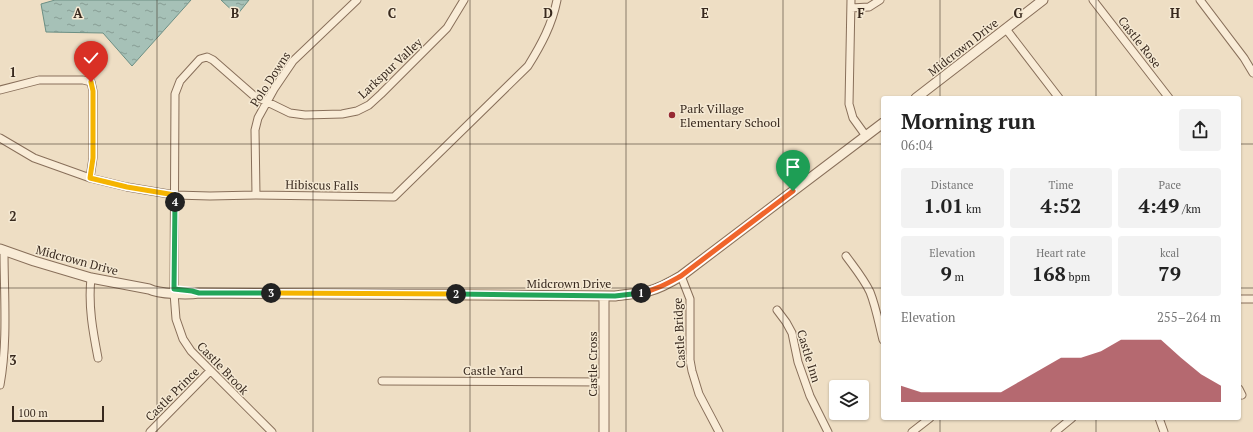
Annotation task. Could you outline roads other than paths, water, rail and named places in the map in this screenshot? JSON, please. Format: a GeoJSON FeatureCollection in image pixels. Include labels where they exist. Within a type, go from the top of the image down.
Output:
{"type":"FeatureCollection","features":[{"type":"Feature","properties":{"kind":"street","name":"Polo Downs"},"geometry":{"type":"LineString","coordinates":[[256,195],[255,130],[258,118],[266,102],[292,61],[356,0]]}},
{"type":"Feature","properties":{"kind":"street","name":"Larkspur Valley"},"geometry":{"type":"LineString","coordinates":[[207,57],[213,60],[253,95],[290,113],[305,115],[342,114],[357,111],[369,105],[447,28],[464,0]]}},
{"type":"Feature","properties":{"kind":"street","name":"Hibiscus Falls"},"geometry":{"type":"LineString","coordinates":[[0,138],[34,158],[90,178],[127,187],[175,195],[394,197],[528,66],[550,26],[557,0]]}},
{"type":"Feature","properties":{"kind":"street"},"geometry":{"type":"LineString","coordinates":[[866,136],[853,118],[849,104],[851,4],[869,7],[880,0]]}},
{"type":"Feature","properties":{"kind":"street","name":"Midcrown Drive"},"geometry":{"type":"LineString","coordinates":[[919,96],[1043,0]]}},
{"type":"Feature","properties":{"kind":"street","name":"Castle Rose"},"geometry":{"type":"LineString","coordinates":[[1093,0],[1167,96]]}},
{"type":"Feature","properties":{"kind":"street"},"geometry":{"type":"LineString","coordinates":[[1200,0],[1244,58],[1253,73]]}},
{"type":"Feature","properties":{"kind":"street"},"geometry":{"type":"LineString","coordinates":[[1006,29],[1057,96]]}},
{"type":"Feature","properties":{"kind":"street","name":"Castle Brook"},"geometry":{"type":"LineString","coordinates":[[207,57],[200,59],[180,81],[175,94],[174,291],[176,319],[183,339],[191,351],[272,432]]}},
{"type":"Feature","properties":{"kind":"street"},"geometry":{"type":"LineString","coordinates":[[0,90],[39,80],[83,80],[91,82],[93,91],[93,158],[90,178]]}},
{"type":"Feature","properties":{"kind":"street","name":"Midcrown Drive"},"geometry":{"type":"LineString","coordinates":[[2,249],[34,261],[92,278],[149,289],[154,292],[174,291],[192,295],[199,293],[615,296],[650,291],[681,276],[881,125]]}},
{"type":"Feature","properties":{"kind":"street"},"geometry":{"type":"LineString","coordinates":[[0,385],[4,334],[2,249]]}},
{"type":"Feature","properties":{"kind":"street"},"geometry":{"type":"LineString","coordinates":[[846,256],[864,281],[873,302],[881,332]]}},
{"type":"Feature","properties":{"kind":"street","name":"Castle Bridge"},"geometry":{"type":"LineString","coordinates":[[681,276],[690,299],[690,360],[692,371],[699,394],[719,432]]}},
{"type":"Feature","properties":{"kind":"street"},"geometry":{"type":"LineString","coordinates":[[92,278],[90,303],[92,329],[98,358]]}},
{"type":"Feature","properties":{"kind":"street","name":"Castle Cross"},"geometry":{"type":"LineString","coordinates":[[604,296],[604,432]]}},
{"type":"Feature","properties":{"kind":"street"},"geometry":{"type":"LineString","coordinates":[[1241,299],[1253,299]]}},
{"type":"Feature","properties":{"kind":"street","name":"Castle Inn"},"geometry":{"type":"LineString","coordinates":[[777,310],[792,333],[798,362],[810,396],[828,432]]}},
{"type":"Feature","properties":{"kind":"street","name":"Castle Prince"},"geometry":{"type":"LineString","coordinates":[[150,432],[210,371]]}},
{"type":"Feature","properties":{"kind":"street","name":"Castle Yard"},"geometry":{"type":"LineString","coordinates":[[382,381],[604,382]]}},
{"type":"Feature","properties":{"kind":"street"},"geometry":{"type":"LineString","coordinates":[[912,432],[925,420]]}},
{"type":"Feature","properties":{"kind":"street"},"geometry":{"type":"LineString","coordinates":[[1055,432],[1070,420]]}},
{"type":"Feature","properties":{"kind":"street"},"geometry":{"type":"LineString","coordinates":[[1160,420],[1164,432]]}},
{"type":"Feature","properties":{"kind":"water"},"geometry":{"type":"Polygon","coordinates":[[[55,0],[191,0],[132,66],[103,33],[46,32],[41,4],[55,0]]]}},
{"type":"Feature","properties":{"kind":"water"},"geometry":{"type":"Polygon","coordinates":[[[221,0],[249,0],[237,15],[221,0]]]}},
{"type":"Feature","properties":{"kind":"place","name":"Park Village Elementary School"},"geometry":{"type":"Point","coordinates":[672,115]}}]}
